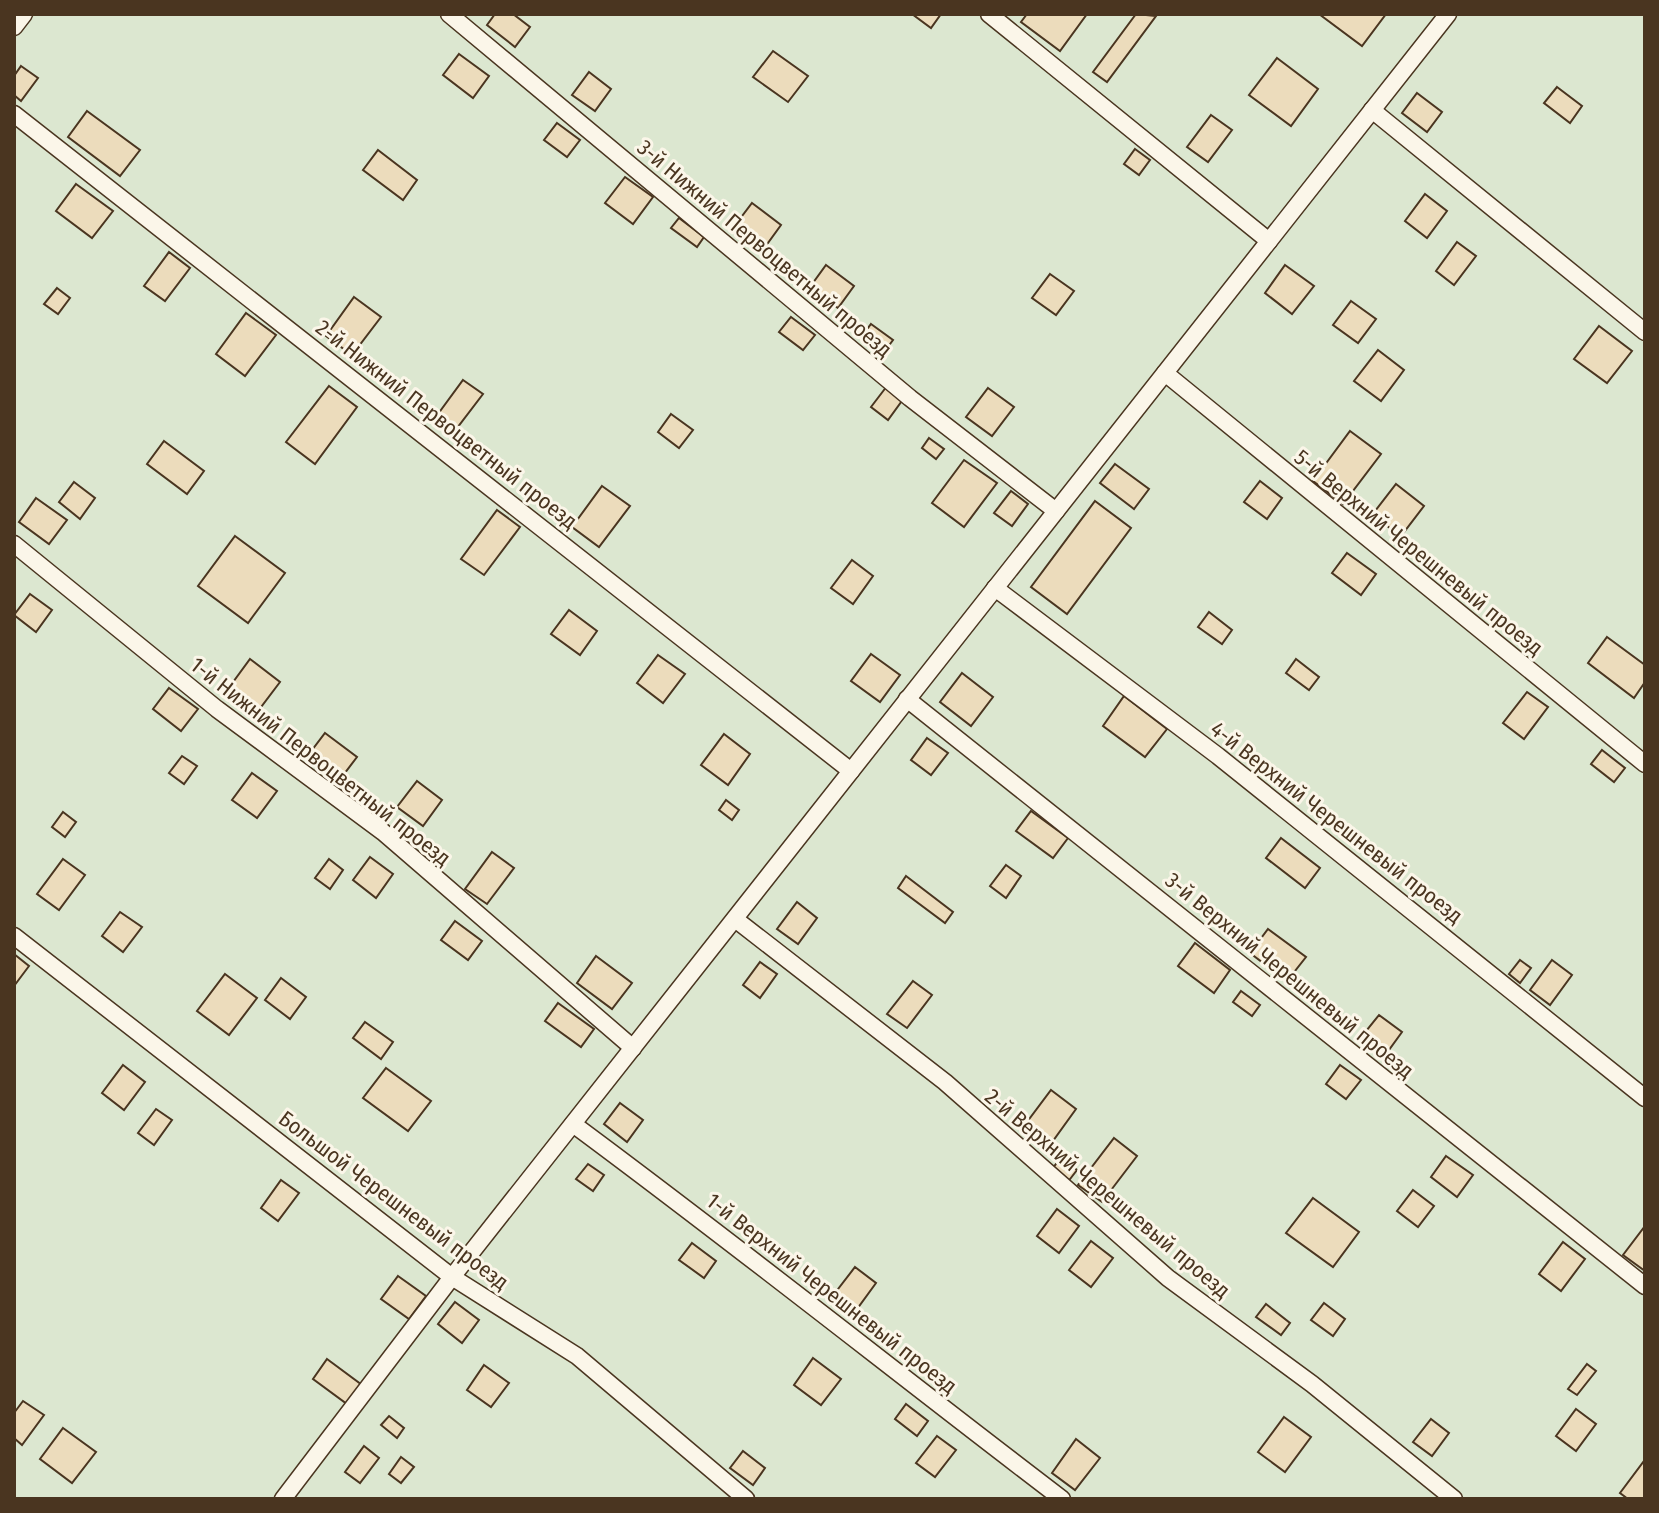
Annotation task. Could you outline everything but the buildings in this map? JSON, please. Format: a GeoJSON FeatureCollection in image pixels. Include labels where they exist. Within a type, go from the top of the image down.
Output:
{"type":"FeatureCollection","features":[{"type":"Feature","properties":{"kind":"lane"},"geometry":{"type":"LineString","coordinates":[[14,27],[24,14]]}},
{"type":"Feature","properties":{"kind":"lane","name":"3-й Нижний Первоцветный проезд"},"geometry":{"type":"LineString","coordinates":[[449,14],[910,398],[1056,511]]}},
{"type":"Feature","properties":{"kind":"lane"},"geometry":{"type":"LineString","coordinates":[[989,14],[1269,241]]}},
{"type":"Feature","properties":{"kind":"lane"},"geometry":{"type":"LineString","coordinates":[[283,1499],[452,1277],[1448,14]]}},
{"type":"Feature","properties":{"kind":"lane"},"geometry":{"type":"LineString","coordinates":[[1372,110],[1645,332]]}},
{"type":"Feature","properties":{"kind":"lane","name":"2-й Нижний Первоцветный проезд"},"geometry":{"type":"LineString","coordinates":[[14,114],[851,771]]}},
{"type":"Feature","properties":{"kind":"lane","name":"5-й Верхний Черешневый проезд"},"geometry":{"type":"LineString","coordinates":[[1165,373],[1645,764]]}},
{"type":"Feature","properties":{"kind":"lane","name":"1-й Нижний Первоцветный проезд"},"geometry":{"type":"LineString","coordinates":[[14,544],[217,709],[383,832],[633,1048]]}},
{"type":"Feature","properties":{"kind":"lane","name":"4-й Верхний Черешневый проезд"},"geometry":{"type":"LineString","coordinates":[[995,588],[1243,775],[1645,1098]]}},
{"type":"Feature","properties":{"kind":"lane","name":"3-й Верхний Черешневый проезд"},"geometry":{"type":"LineString","coordinates":[[907,699],[1645,1286]]}},
{"type":"Feature","properties":{"kind":"lane","name":"2-й Верхний Черешневый проезд"},"geometry":{"type":"LineString","coordinates":[[735,919],[945,1082],[1168,1278],[1312,1384],[1454,1499]]}},
{"type":"Feature","properties":{"kind":"lane","name":"Большой Черешневый проезд"},"geometry":{"type":"LineString","coordinates":[[14,936],[452,1277],[577,1356],[746,1499]]}},
{"type":"Feature","properties":{"kind":"lane","name":"1-й Верхний Черешневый проезд"},"geometry":{"type":"LineString","coordinates":[[573,1124],[750,1255],[799,1299],[1062,1499]]}},
{"type":"Feature","properties":{"kind":"green space"},"geometry":{"type":"Polygon","coordinates":[[[14,14],[1645,14],[1645,1499],[14,1499],[14,14]]]}}]}
